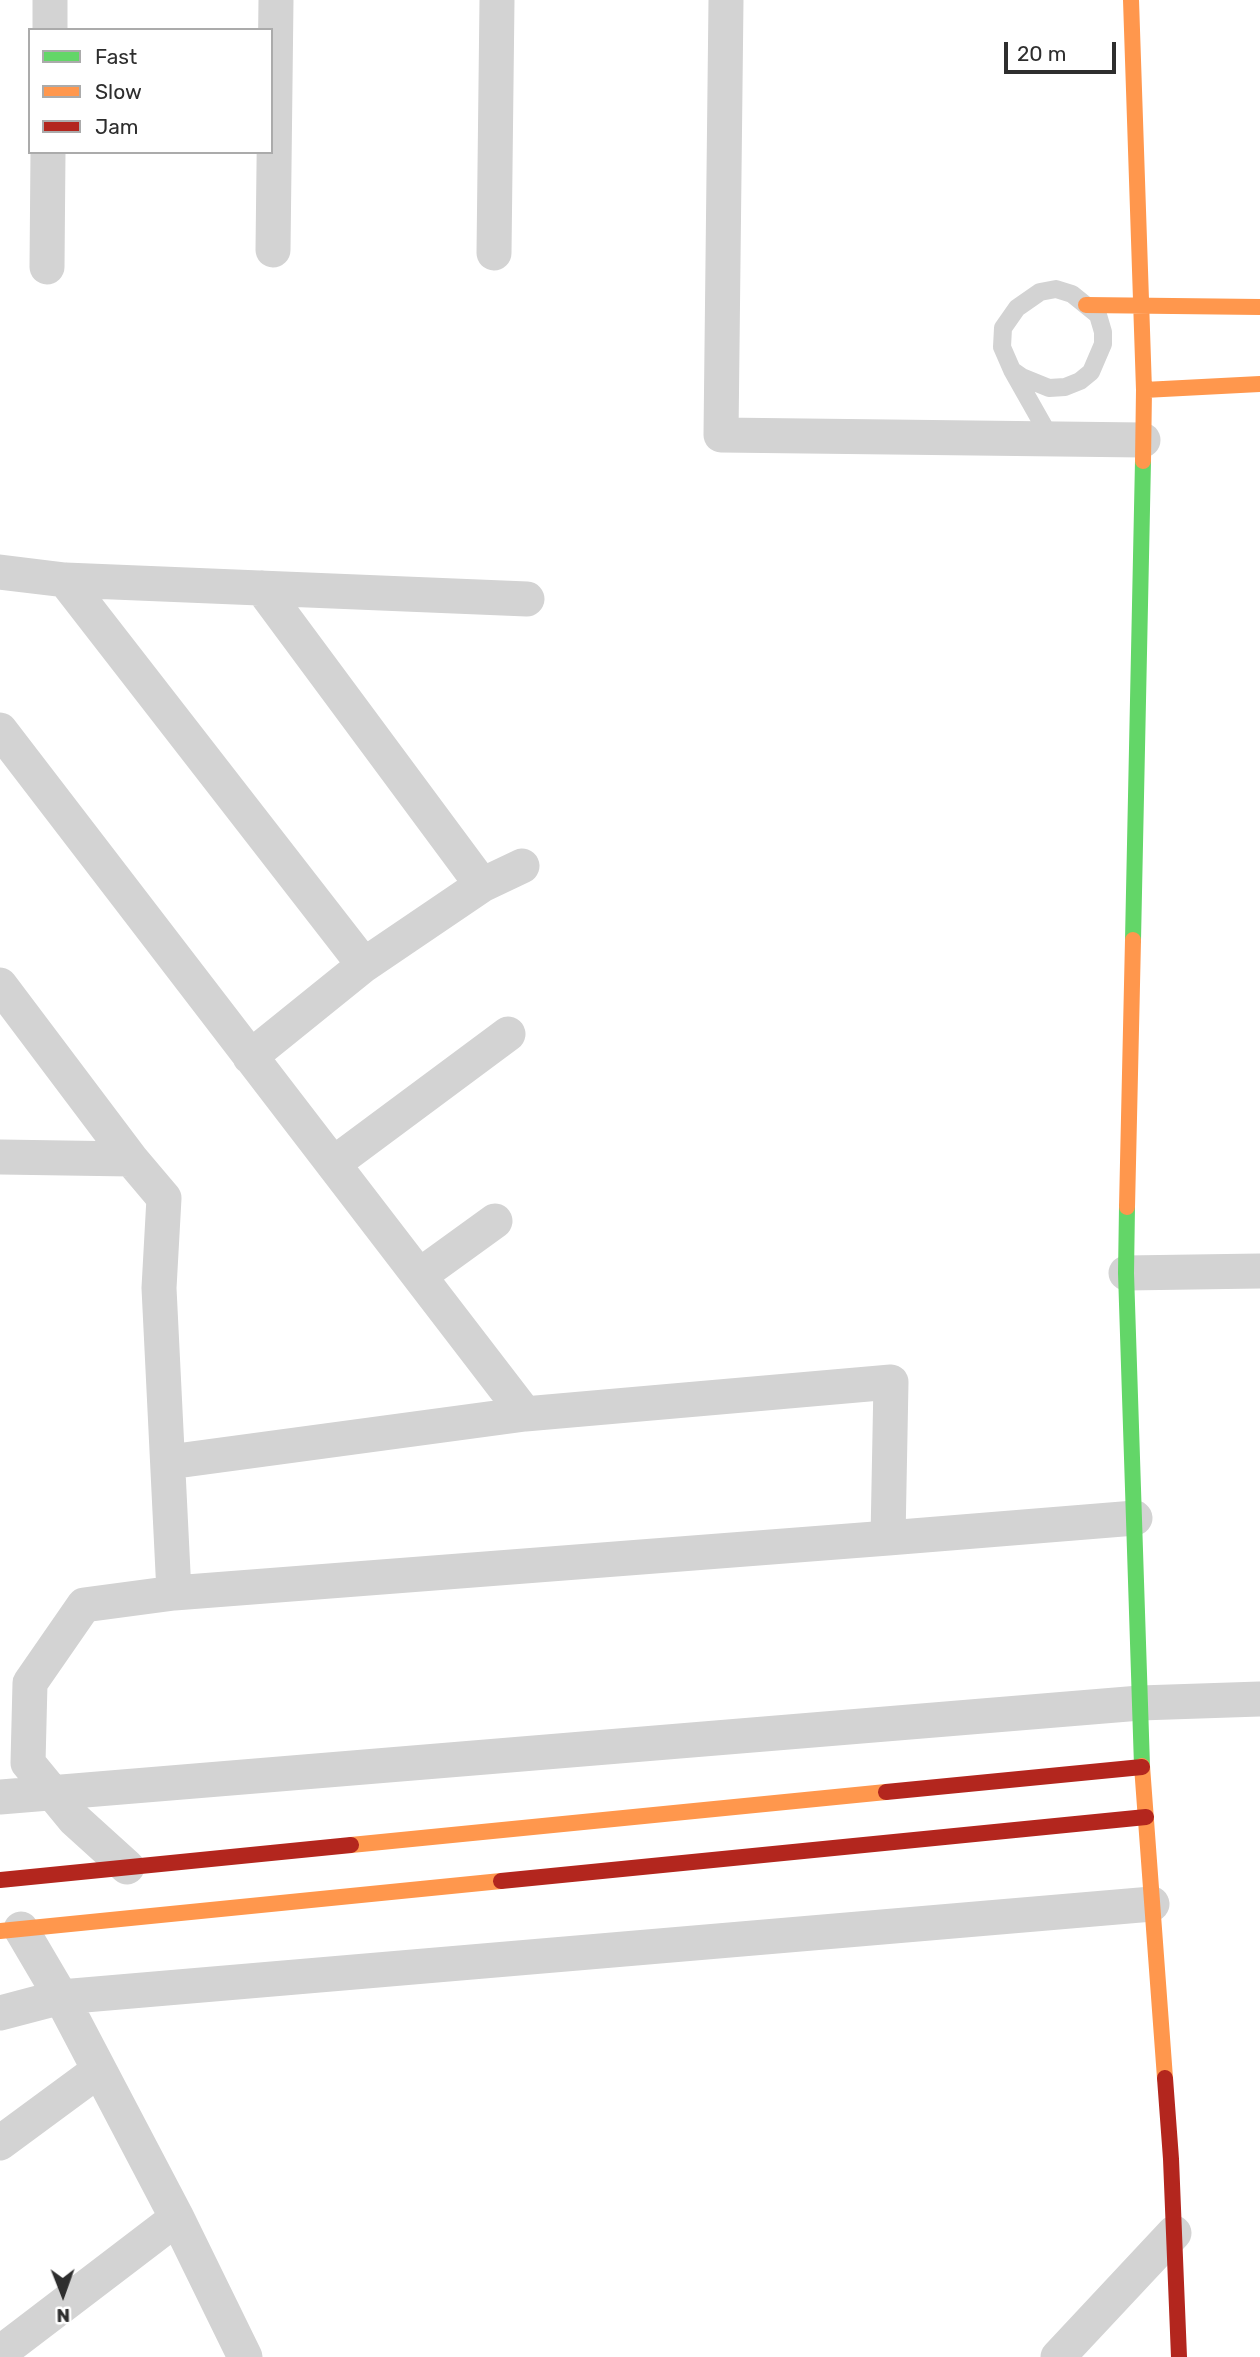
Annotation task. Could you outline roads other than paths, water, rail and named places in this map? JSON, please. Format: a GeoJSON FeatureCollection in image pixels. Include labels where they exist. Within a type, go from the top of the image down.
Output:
{"type":"FeatureCollection","features":[{"type":"Feature","properties":{"kind":"street"},"geometry":{"type":"LineString","coordinates":[[50,0],[50,28]]}},
{"type":"Feature","properties":{"kind":"street"},"geometry":{"type":"LineString","coordinates":[[273,250],[276,0]]}},
{"type":"Feature","properties":{"kind":"street"},"geometry":{"type":"LineString","coordinates":[[494,253],[498,0]]}},
{"type":"Feature","properties":{"kind":"street"},"geometry":{"type":"LineString","coordinates":[[726,0],[721,435],[1143,440]]}},
{"type":"Feature","properties":{"kind":"street"},"geometry":{"type":"LineString","coordinates":[[1132,0],[1144,390],[1126,1273],[1142,1768],[1171,2159],[1179,2357]]}},
{"type":"Feature","properties":{"kind":"street"},"geometry":{"type":"LineString","coordinates":[[47,267],[48,154]]}},
{"type":"Feature","properties":{"kind":"street"},"geometry":{"type":"LineString","coordinates":[[1086,305],[1260,307]]}},
{"type":"Feature","properties":{"kind":"street"},"geometry":{"type":"LineString","coordinates":[[1144,390],[1260,384]]}},
{"type":"Feature","properties":{"kind":"street"},"geometry":{"type":"LineString","coordinates":[[0,572],[65,580],[527,599]]}},
{"type":"Feature","properties":{"kind":"street"},"geometry":{"type":"LineString","coordinates":[[65,580],[364,965]]}},
{"type":"Feature","properties":{"kind":"street"},"geometry":{"type":"LineString","coordinates":[[262,588],[482,886]]}},
{"type":"Feature","properties":{"kind":"street"},"geometry":{"type":"LineString","coordinates":[[0,730],[525,1414]]}},
{"type":"Feature","properties":{"kind":"street"},"geometry":{"type":"LineString","coordinates":[[250,1057],[364,965],[482,886],[522,866]]}},
{"type":"Feature","properties":{"kind":"street"},"geometry":{"type":"LineString","coordinates":[[0,985],[131,1159],[164,1198],[159,1288],[174,1593]]}},
{"type":"Feature","properties":{"kind":"street"},"geometry":{"type":"LineString","coordinates":[[333,1164],[508,1034]]}},
{"type":"Feature","properties":{"kind":"street"},"geometry":{"type":"LineString","coordinates":[[0,1157],[131,1159]]}},
{"type":"Feature","properties":{"kind":"street"},"geometry":{"type":"LineString","coordinates":[[419,1276],[495,1221]]}},
{"type":"Feature","properties":{"kind":"street"},"geometry":{"type":"LineString","coordinates":[[1126,1273],[1260,1271]]}},
{"type":"Feature","properties":{"kind":"street"},"geometry":{"type":"LineString","coordinates":[[169,1462],[525,1414],[891,1381],[888,1538]]}},
{"type":"Feature","properties":{"kind":"street"},"geometry":{"type":"LineString","coordinates":[[127,1867],[74,1819],[28,1763],[30,1683],[84,1605],[174,1593],[1135,1518]]}},
{"type":"Feature","properties":{"kind":"street"},"geometry":{"type":"LineString","coordinates":[[0,1797],[1140,1703],[1260,1699]]}},
{"type":"Feature","properties":{"kind":"street"},"geometry":{"type":"LineString","coordinates":[[0,1880],[1142,1768]]}},
{"type":"Feature","properties":{"kind":"street"},"geometry":{"type":"LineString","coordinates":[[11,1930],[1146,1817]]}},
{"type":"Feature","properties":{"kind":"street"},"geometry":{"type":"LineString","coordinates":[[0,2013],[61,1997],[1153,1903]]}},
{"type":"Feature","properties":{"kind":"street"},"geometry":{"type":"LineString","coordinates":[[11,1930],[61,1997],[177,2218],[245,2357]]}},
{"type":"Feature","properties":{"kind":"street"},"geometry":{"type":"LineString","coordinates":[[0,2143],[99,2070]]}},
{"type":"Feature","properties":{"kind":"street"},"geometry":{"type":"LineString","coordinates":[[0,2353],[177,2218]]}},
{"type":"Feature","properties":{"kind":"street"},"geometry":{"type":"LineString","coordinates":[[1058,2357],[1174,2233]]}},
{"type":"Feature","properties":{"kind":"lane"},"geometry":{"type":"LineString","coordinates":[[1012,370],[1049,388],[1065,387],[1080,380],[1091,372],[1101,351],[1103,332],[1097,316],[1072,294],[1056,289],[1040,292],[1017,308],[1003,328],[1002,347],[1012,370],[1051,439]]}}]}
